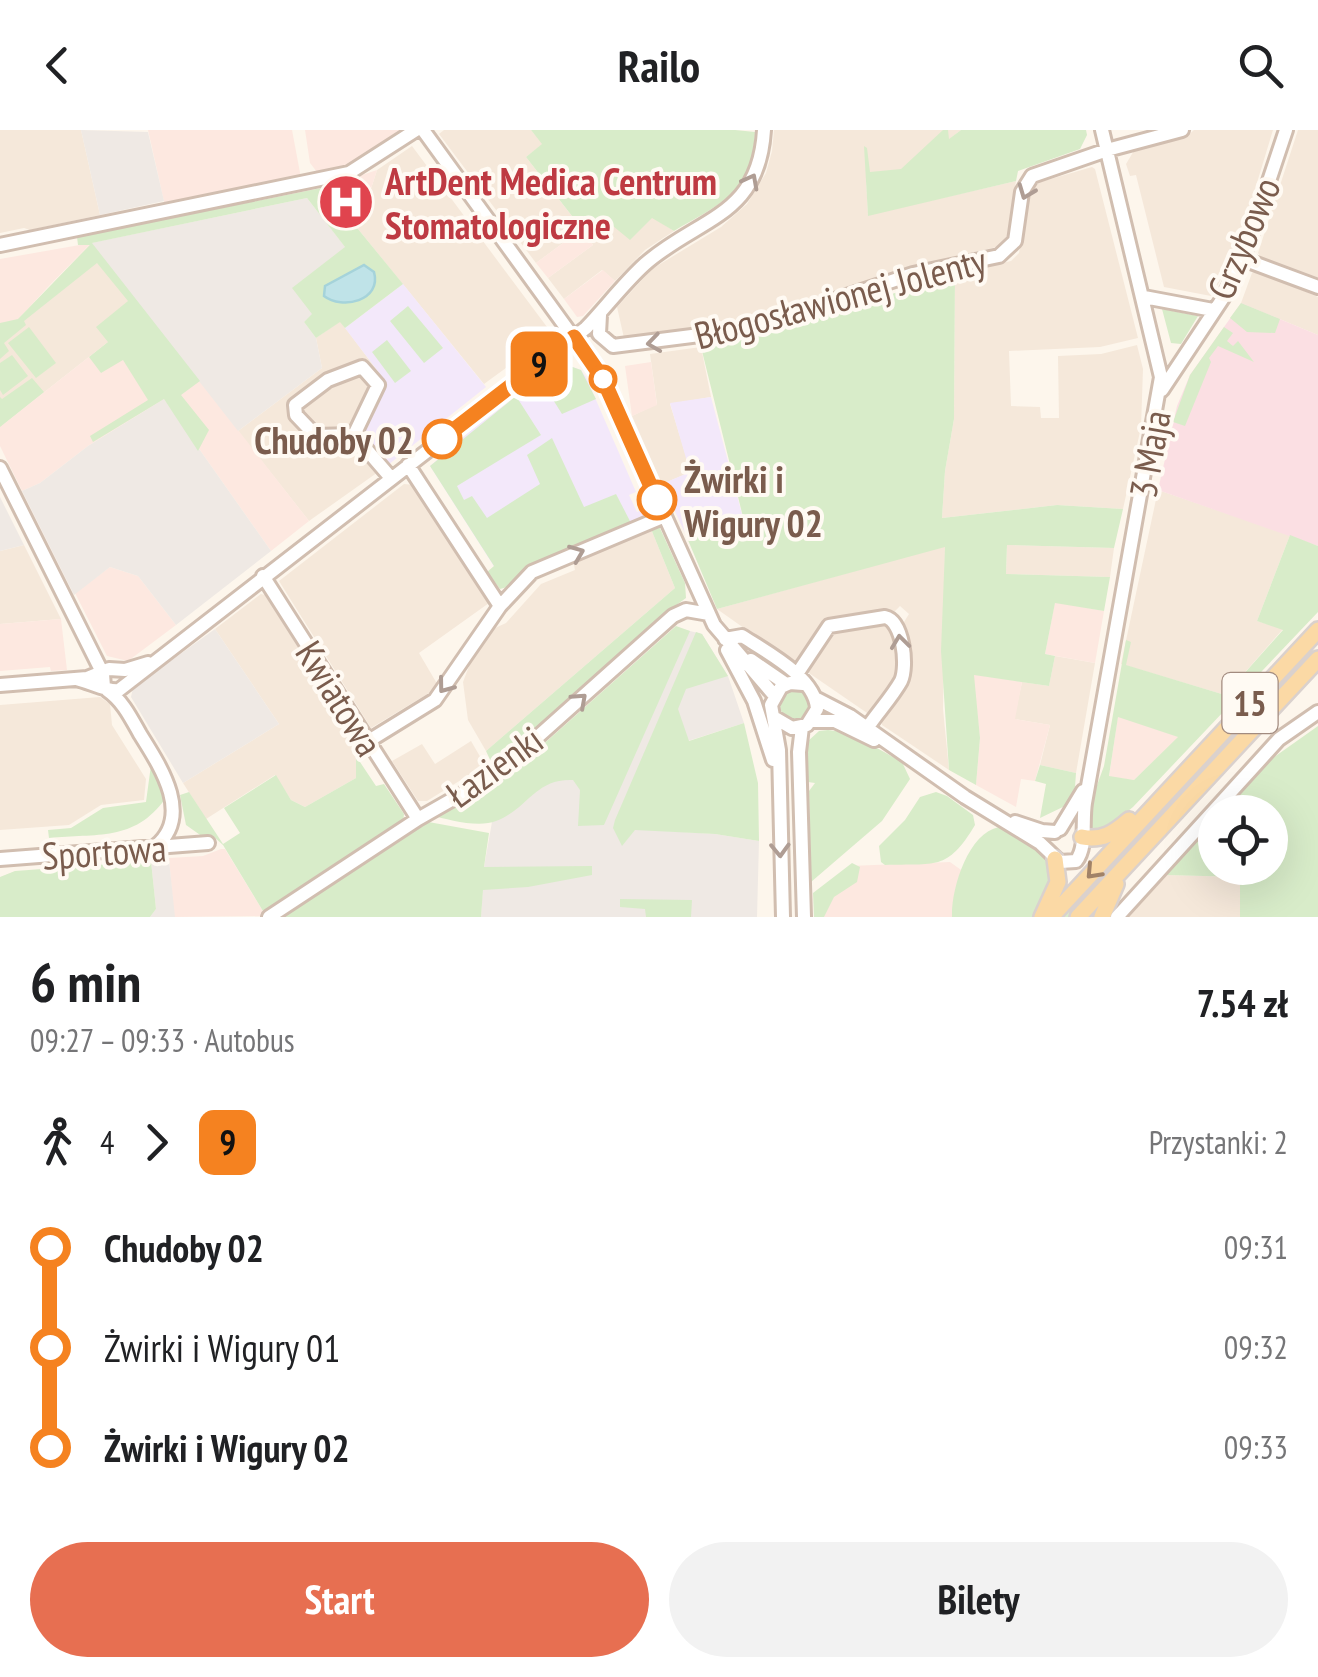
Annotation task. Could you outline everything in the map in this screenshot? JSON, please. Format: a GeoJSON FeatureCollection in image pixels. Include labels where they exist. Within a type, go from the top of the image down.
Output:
{"type":"FeatureCollection","features":[{"type":"Feature","properties":{"kind":"main road","name":"15"},"geometry":{"type":"LineString","coordinates":[[1051,917],[1318,630]]}},
{"type":"Feature","properties":{"kind":"main road","name":"15"},"geometry":{"type":"LineString","coordinates":[[1078,917],[1318,659]]}},
{"type":"Feature","properties":{"kind":"main road"},"geometry":{"type":"LineString","coordinates":[[1081,836],[1097,838],[1115,832],[1182,776]]}},
{"type":"Feature","properties":{"kind":"main road"},"geometry":{"type":"LineString","coordinates":[[1042,917],[1058,882],[1052,855]]}},
{"type":"Feature","properties":{"kind":"main road"},"geometry":{"type":"LineString","coordinates":[[1102,917],[1122,870]]}},
{"type":"Feature","properties":{"kind":"street"},"geometry":{"type":"LineString","coordinates":[[0,245],[349,173],[420,130],[603,379],[712,620],[754,701],[778,782]]}},
{"type":"Feature","properties":{"kind":"street"},"geometry":{"type":"LineString","coordinates":[[123,686],[574,337],[645,264],[723,215],[744,194],[758,170],[764,130]]}},
{"type":"Feature","properties":{"kind":"street","name":"3 Maja"},"geometry":{"type":"LineString","coordinates":[[1081,836],[1162,376],[1102,130]]}},
{"type":"Feature","properties":{"kind":"street"},"geometry":{"type":"LineString","coordinates":[[1107,150],[1182,130]]}},
{"type":"Feature","properties":{"kind":"street","name":"Grzybowo"},"geometry":{"type":"LineString","coordinates":[[1160,392],[1243,259],[1286,130]]}},
{"type":"Feature","properties":{"kind":"street","name":"Błogosławionej Jolenty"},"geometry":{"type":"LineString","coordinates":[[601,313],[599,334],[613,346],[747,330],[913,274],[999,256],[1015,241],[1022,192],[1032,176],[1107,150]]}},
{"type":"Feature","properties":{"kind":"street"},"geometry":{"type":"LineString","coordinates":[[1243,259],[1318,287]]}},
{"type":"Feature","properties":{"kind":"street"},"geometry":{"type":"LineString","coordinates":[[1144,297],[1214,310]]}},
{"type":"Feature","properties":{"kind":"street"},"geometry":{"type":"LineString","coordinates":[[362,367],[378,385],[354,435],[316,436],[296,415],[295,406],[328,380],[362,367]]}},
{"type":"Feature","properties":{"kind":"street"},"geometry":{"type":"LineString","coordinates":[[354,435],[391,478]]}},
{"type":"Feature","properties":{"kind":"street"},"geometry":{"type":"LineString","coordinates":[[408,465],[500,606]]}},
{"type":"Feature","properties":{"kind":"street"},"geometry":{"type":"LineString","coordinates":[[0,468],[94,656],[168,784],[173,820],[167,837],[156,846]]}},
{"type":"Feature","properties":{"kind":"street"},"geometry":{"type":"LineString","coordinates":[[368,742],[436,700],[500,606],[532,572],[665,516]]}},
{"type":"Feature","properties":{"kind":"street","name":"Kwiatowa"},"geometry":{"type":"LineString","coordinates":[[263,576],[418,819]]}},
{"type":"Feature","properties":{"kind":"street","name":"Łazienki"},"geometry":{"type":"LineString","coordinates":[[269,917],[418,819],[495,774],[674,616],[686,610],[712,620]]}},
{"type":"Feature","properties":{"kind":"street"},"geometry":{"type":"LineString","coordinates":[[782,917],[774,696],[786,684],[800,679],[829,626],[885,617],[894,619],[900,627],[903,678],[868,727]]}},
{"type":"Feature","properties":{"kind":"street"},"geometry":{"type":"LineString","coordinates":[[712,620],[774,696]]}},
{"type":"Feature","properties":{"kind":"street"},"geometry":{"type":"LineString","coordinates":[[728,642],[742,636],[800,679],[816,700],[868,727],[895,748],[1065,863],[1076,860],[1084,848],[1081,836],[1071,828],[1042,832],[998,817]]}},
{"type":"Feature","properties":{"kind":"street"},"geometry":{"type":"LineString","coordinates":[[728,642],[786,684]]}},
{"type":"Feature","properties":{"kind":"street"},"geometry":{"type":"LineString","coordinates":[[76,680],[91,671],[94,656]]}},
{"type":"Feature","properties":{"kind":"street"},"geometry":{"type":"LineString","coordinates":[[110,678],[154,660]]}},
{"type":"Feature","properties":{"kind":"street"},"geometry":{"type":"LineString","coordinates":[[0,685],[124,676],[122,704]]}},
{"type":"Feature","properties":{"kind":"street"},"geometry":{"type":"LineString","coordinates":[[804,917],[800,783],[806,724],[816,713],[816,700]]}},
{"type":"Feature","properties":{"kind":"street"},"geometry":{"type":"LineString","coordinates":[[1117,917],[1280,739],[1318,712]]}},
{"type":"Feature","properties":{"kind":"street"},"geometry":{"type":"LineString","coordinates":[[776,718],[787,727],[838,723],[895,748]]}},
{"type":"Feature","properties":{"kind":"street","name":"3 Maja"},"geometry":{"type":"LineString","coordinates":[[1057,831],[1089,780]]}},
{"type":"Feature","properties":{"kind":"street"},"geometry":{"type":"LineString","coordinates":[[1052,855],[1050,839],[1057,831]]}},
{"type":"Feature","properties":{"kind":"street","name":"Sportowa"},"geometry":{"type":"LineString","coordinates":[[0,859],[208,842]]}},
{"type":"Feature","properties":{"kind":"shaded area"},"geometry":{"type":"Polygon","coordinates":[[[0,130],[81,130],[100,215],[0,233],[0,130]]]}},
{"type":"Feature","properties":{"kind":"shaded area"},"geometry":{"type":"Polygon","coordinates":[[[81,130],[148,132],[164,201],[100,215],[81,130]]]}},
{"type":"Feature","properties":{"kind":"shaded area"},"geometry":{"type":"Polygon","coordinates":[[[148,130],[292,130],[301,178],[165,206],[148,130]]]}},
{"type":"Feature","properties":{"kind":"shaded area"},"geometry":{"type":"Polygon","coordinates":[[[305,130],[400,130],[403,134],[355,167],[317,172],[310,163],[305,130]]]}},
{"type":"Feature","properties":{"kind":"shaded area"},"geometry":{"type":"Polygon","coordinates":[[[444,130],[531,130],[543,144],[526,157],[582,229],[536,263],[439,134],[444,130]]]}},
{"type":"Feature","properties":{"kind":"shaded area"},"geometry":{"type":"Polygon","coordinates":[[[774,130],[961,130],[904,175],[866,180],[868,215],[1016,181],[1007,239],[1001,246],[908,267],[754,318],[624,338],[617,307],[652,269],[721,227],[747,204],[766,173],[774,130]]]}},
{"type":"Feature","properties":{"kind":"shaded area"},"geometry":{"type":"Polygon","coordinates":[[[1194,130],[1273,130],[1235,255],[1211,296],[1164,287],[1136,175],[1130,176],[1126,164],[1135,149],[1184,139],[1194,130]]]}},
{"type":"Feature","properties":{"kind":"shaded area"},"geometry":{"type":"Polygon","coordinates":[[[1298,130],[1318,130],[1318,282],[1261,258],[1258,253],[1298,130]]]}},
{"type":"Feature","properties":{"kind":"shaded area"},"geometry":{"type":"Polygon","coordinates":[[[412,146],[550,331],[550,336],[484,384],[358,229],[377,170],[412,146]]]}},
{"type":"Feature","properties":{"kind":"shaded area"},"geometry":{"type":"Polygon","coordinates":[[[1092,167],[1138,338],[1100,347],[1009,351],[1011,406],[1040,407],[1041,418],[1059,418],[1058,356],[1101,354],[1137,345],[1143,369],[1141,427],[1123,509],[1057,505],[942,518],[954,419],[955,274],[1011,261],[1019,253],[1030,192],[1037,183],[1092,167]]]}},
{"type":"Feature","properties":{"kind":"shaded area"},"geometry":{"type":"Polygon","coordinates":[[[377,170],[358,229],[333,213],[326,187],[377,170]]]}},
{"type":"Feature","properties":{"kind":"shaded area"},"geometry":{"type":"Polygon","coordinates":[[[307,198],[346,248],[313,314],[304,322],[316,338],[322,368],[238,431],[91,243],[307,198]]]}},
{"type":"Feature","properties":{"kind":"shaded area"},"geometry":{"type":"Polygon","coordinates":[[[602,217],[652,217],[674,231],[645,250],[615,281],[602,270],[564,299],[548,278],[593,245],[586,234],[602,217]]]}},
{"type":"Feature","properties":{"kind":"shaded area"},"geometry":{"type":"Polygon","coordinates":[[[582,229],[593,245],[548,278],[536,263],[582,229]]]}},
{"type":"Feature","properties":{"kind":"shaded area"},"geometry":{"type":"Polygon","coordinates":[[[91,243],[146,312],[0,427],[0,339],[91,243]]]}},
{"type":"Feature","properties":{"kind":"shaded area"},"geometry":{"type":"Polygon","coordinates":[[[91,243],[48,287],[0,339],[0,259],[91,243]]]}},
{"type":"Feature","properties":{"kind":"shaded area"},"geometry":{"type":"Polygon","coordinates":[[[603,270],[615,281],[583,316],[577,317],[564,299],[603,270]]]}},
{"type":"Feature","properties":{"kind":"shaded area"},"geometry":{"type":"Polygon","coordinates":[[[1257,271],[1318,297],[1318,335],[1241,303],[1252,273],[1257,271]]]}},
{"type":"Feature","properties":{"kind":"shaded area"},"geometry":{"type":"Polygon","coordinates":[[[403,284],[486,387],[388,465],[360,433],[386,382],[345,328],[403,284]]]}},
{"type":"Feature","properties":{"kind":"shaded area"},"geometry":{"type":"Polygon","coordinates":[[[1241,303],[1318,335],[1318,546],[1158,490],[1177,406],[1190,375],[1241,303]]]}},
{"type":"Feature","properties":{"kind":"shaded area"},"geometry":{"type":"Polygon","coordinates":[[[146,312],[309,521],[271,551],[164,399],[88,446],[40,483],[22,491],[0,446],[0,427],[146,312]]]}},
{"type":"Feature","properties":{"kind":"shaded area"},"geometry":{"type":"Polygon","coordinates":[[[340,321],[386,382],[388,465],[309,521],[238,431],[322,368],[316,338],[340,321]]]}},
{"type":"Feature","properties":{"kind":"shaded area"},"geometry":{"type":"Polygon","coordinates":[[[701,347],[711,397],[670,404],[691,472],[662,484],[632,416],[657,404],[650,354],[701,347]]]}},
{"type":"Feature","properties":{"kind":"shaded area"},"geometry":{"type":"Polygon","coordinates":[[[651,362],[657,405],[632,416],[625,366],[651,362]]]}},
{"type":"Feature","properties":{"kind":"shaded area"},"geometry":{"type":"Polygon","coordinates":[[[567,365],[581,370],[586,377],[636,492],[629,495],[637,512],[643,510],[647,517],[502,579],[430,466],[476,426],[540,379],[567,365]]]}},
{"type":"Feature","properties":{"kind":"shaded area"},"geometry":{"type":"Polygon","coordinates":[[[711,397],[743,518],[685,533],[662,484],[690,472],[670,403],[711,397]]]}},
{"type":"Feature","properties":{"kind":"shaded area"},"geometry":{"type":"Polygon","coordinates":[[[164,399],[271,551],[176,625],[138,576],[110,567],[74,595],[22,491],[40,483],[88,446],[164,399]]]}},
{"type":"Feature","properties":{"kind":"shaded area"},"geometry":{"type":"Polygon","coordinates":[[[404,484],[414,485],[489,603],[419,653],[439,687],[371,728],[279,581],[404,484]]]}},
{"type":"Feature","properties":{"kind":"shaded area"},"geometry":{"type":"Polygon","coordinates":[[[1158,490],[1290,535],[1257,621],[1283,629],[1225,695],[1121,664],[1158,490]]]}},
{"type":"Feature","properties":{"kind":"shaded area"},"geometry":{"type":"Polygon","coordinates":[[[0,497],[24,545],[0,551],[0,497]]]}},
{"type":"Feature","properties":{"kind":"shaded area"},"geometry":{"type":"Polygon","coordinates":[[[651,529],[675,588],[486,751],[468,720],[463,682],[471,661],[493,629],[506,623],[541,584],[575,570],[573,560],[651,529]]]}},
{"type":"Feature","properties":{"kind":"shaded area"},"geometry":{"type":"Polygon","coordinates":[[[24,545],[61,619],[0,624],[0,551],[24,545]]]}},
{"type":"Feature","properties":{"kind":"shaded area"},"geometry":{"type":"Polygon","coordinates":[[[1007,545],[1114,548],[1110,577],[1006,574],[1007,545]]]}},
{"type":"Feature","properties":{"kind":"shaded area"},"geometry":{"type":"Polygon","coordinates":[[[945,546],[943,709],[949,770],[882,725],[882,716],[907,678],[904,622],[909,614],[900,606],[894,612],[826,623],[803,660],[792,662],[717,609],[945,546]]]}},
{"type":"Feature","properties":{"kind":"shaded area"},"geometry":{"type":"Polygon","coordinates":[[[110,567],[138,576],[176,625],[128,661],[107,656],[75,593],[110,567]]]}},
{"type":"Feature","properties":{"kind":"shaded area"},"geometry":{"type":"Polygon","coordinates":[[[261,594],[356,738],[356,778],[305,807],[291,800],[275,775],[206,819],[183,783],[279,724],[215,629],[261,594]]]}},
{"type":"Feature","properties":{"kind":"shaded area"},"geometry":{"type":"Polygon","coordinates":[[[1055,602],[1104,611],[1095,663],[1045,654],[1055,602]]]}},
{"type":"Feature","properties":{"kind":"shaded area"},"geometry":{"type":"Polygon","coordinates":[[[61,619],[67,670],[51,671],[50,667],[0,671],[0,624],[61,619]]]}},
{"type":"Feature","properties":{"kind":"shaded area"},"geometry":{"type":"Polygon","coordinates":[[[883,620],[896,631],[900,675],[870,715],[806,671],[832,629],[883,620]]]}},
{"type":"Feature","properties":{"kind":"shaded area"},"geometry":{"type":"Polygon","coordinates":[[[678,628],[702,634],[728,676],[744,723],[688,741],[677,711],[635,829],[759,841],[757,917],[481,917],[491,806],[678,628]]]}},
{"type":"Feature","properties":{"kind":"shaded area"},"geometry":{"type":"Polygon","coordinates":[[[215,629],[279,724],[183,783],[131,697],[133,688],[215,629]]]}},
{"type":"Feature","properties":{"kind":"shaded area"},"geometry":{"type":"Polygon","coordinates":[[[1055,656],[1095,663],[1076,773],[1040,765],[1050,725],[1014,719],[1022,682],[1049,686],[1055,656]]]}},
{"type":"Feature","properties":{"kind":"shaded area"},"geometry":{"type":"Polygon","coordinates":[[[973,674],[1022,682],[1015,719],[1050,725],[1035,781],[1021,779],[1016,807],[976,785],[980,738],[973,674]]]}},
{"type":"Feature","properties":{"kind":"shaded area"},"geometry":{"type":"Polygon","coordinates":[[[100,697],[110,704],[112,725],[146,779],[144,800],[101,805],[69,825],[0,830],[0,705],[100,697]]]}},
{"type":"Feature","properties":{"kind":"shaded area"},"geometry":{"type":"Polygon","coordinates":[[[1118,716],[1179,737],[1134,780],[1109,777],[1118,716]]]}},
{"type":"Feature","properties":{"kind":"shaded area"},"geometry":{"type":"Polygon","coordinates":[[[471,741],[485,765],[427,801],[418,801],[392,761],[422,744],[435,764],[471,741]]]}},
{"type":"Feature","properties":{"kind":"shaded area"},"geometry":{"type":"Polygon","coordinates":[[[225,849],[266,916],[174,917],[169,858],[203,856],[225,849]]]}},
{"type":"Feature","properties":{"kind":"shaded area"},"geometry":{"type":"Polygon","coordinates":[[[169,860],[175,917],[150,917],[156,909],[151,861],[169,860]]]}},
{"type":"Feature","properties":{"kind":"shaded area"},"geometry":{"type":"Polygon","coordinates":[[[950,862],[964,872],[956,917],[815,917],[849,866],[950,862]]]}},
{"type":"Feature","properties":{"kind":"shaded area"},"geometry":{"type":"Polygon","coordinates":[[[1166,875],[1198,876],[1198,885],[1240,885],[1240,917],[1128,917],[1166,875]]]}},
{"type":"Feature","properties":{"kind":"green space"},"geometry":{"type":"Polygon","coordinates":[[[531,130],[755,132],[748,169],[731,194],[674,231],[652,218],[630,240],[602,217],[586,234],[526,157],[542,144],[531,130]]]}},
{"type":"Feature","properties":{"kind":"green space"},"geometry":{"type":"Polygon","coordinates":[[[943,130],[948,130],[949,139],[961,130],[1086,130],[1087,135],[1080,149],[1018,171],[1016,181],[868,216],[864,146],[870,172],[901,169],[943,130]]]}},
{"type":"Feature","properties":{"kind":"green space"},"geometry":{"type":"Polygon","coordinates":[[[326,187],[333,213],[358,229],[403,284],[345,328],[340,322],[316,338],[304,322],[312,314],[292,288],[345,247],[307,198],[92,243],[200,381],[181,395],[209,430],[198,451],[164,399],[93,442],[90,436],[148,400],[123,360],[101,373],[89,357],[108,342],[96,327],[128,301],[97,263],[24,321],[26,325],[4,343],[9,351],[0,359],[0,323],[18,319],[90,245],[78,245],[77,237],[326,187]]]}},
{"type":"Feature","properties":{"kind":"green space"},"geometry":{"type":"Polygon","coordinates":[[[955,274],[954,419],[942,518],[1057,505],[1123,509],[1114,548],[1007,545],[1006,574],[1110,577],[1104,611],[1055,603],[1045,654],[1055,656],[1049,686],[974,675],[980,738],[976,785],[949,770],[941,651],[945,547],[717,609],[685,533],[743,517],[701,347],[749,339],[955,274]]]}},
{"type":"Feature","properties":{"kind":"green space"},"geometry":{"type":"Polygon","coordinates":[[[1241,303],[1280,319],[1275,333],[1247,332],[1230,318],[1241,303]]]}},
{"type":"Feature","properties":{"kind":"green space"},"geometry":{"type":"Polygon","coordinates":[[[408,306],[443,348],[424,363],[390,321],[408,306]]]}},
{"type":"Feature","properties":{"kind":"green space"},"geometry":{"type":"Polygon","coordinates":[[[1162,309],[1198,316],[1181,344],[1171,343],[1162,309]]]}},
{"type":"Feature","properties":{"kind":"green space"},"geometry":{"type":"Polygon","coordinates":[[[29,327],[56,363],[36,378],[8,343],[29,327]]]}},
{"type":"Feature","properties":{"kind":"green space"},"geometry":{"type":"Polygon","coordinates":[[[1224,327],[1233,333],[1227,341],[1233,346],[1238,341],[1254,362],[1218,346],[1209,358],[1211,362],[1185,426],[1173,422],[1190,375],[1224,327]]]}},
{"type":"Feature","properties":{"kind":"green space"},"geometry":{"type":"Polygon","coordinates":[[[387,340],[411,371],[395,383],[372,352],[387,340]]]}},
{"type":"Feature","properties":{"kind":"green space"},"geometry":{"type":"Polygon","coordinates":[[[12,355],[28,376],[3,395],[0,363],[12,355]]]}},
{"type":"Feature","properties":{"kind":"green space"},"geometry":{"type":"Polygon","coordinates":[[[567,365],[581,370],[596,399],[562,414],[540,379],[567,365]]]}},
{"type":"Feature","properties":{"kind":"green space"},"geometry":{"type":"Polygon","coordinates":[[[32,378],[44,392],[0,427],[0,397],[32,378]]]}},
{"type":"Feature","properties":{"kind":"green space"},"geometry":{"type":"Polygon","coordinates":[[[516,396],[541,435],[457,486],[464,500],[472,496],[487,518],[540,484],[527,455],[552,438],[584,507],[616,494],[631,523],[500,589],[487,572],[494,566],[430,466],[516,396]]]}},
{"type":"Feature","properties":{"kind":"green space"},"geometry":{"type":"Polygon","coordinates":[[[659,526],[685,583],[686,598],[493,766],[486,751],[675,588],[651,529],[659,526]]]}},
{"type":"Feature","properties":{"kind":"green space"},"geometry":{"type":"Polygon","coordinates":[[[1290,535],[1318,546],[1318,612],[1133,807],[1103,831],[1092,831],[1088,810],[1104,766],[1126,640],[1131,642],[1126,665],[1225,695],[1283,630],[1257,621],[1290,535]],[[1118,717],[1109,776],[1134,780],[1178,737],[1118,717]]]}},
{"type":"Feature","properties":{"kind":"green space"},"geometry":{"type":"Polygon","coordinates":[[[676,626],[690,631],[604,825],[578,826],[580,790],[573,780],[549,784],[507,816],[489,823],[431,815],[497,777],[502,781],[676,626]]]}},
{"type":"Feature","properties":{"kind":"green space"},"geometry":{"type":"Polygon","coordinates":[[[696,632],[702,634],[728,676],[686,689],[678,709],[689,741],[744,723],[758,783],[759,841],[715,834],[635,830],[622,846],[613,828],[615,820],[696,632]]]}},
{"type":"Feature","properties":{"kind":"green space"},"geometry":{"type":"Polygon","coordinates":[[[1309,649],[1314,653],[1070,917],[1060,917],[1309,649]]]}},
{"type":"Feature","properties":{"kind":"green space"},"geometry":{"type":"Polygon","coordinates":[[[795,690],[806,694],[810,705],[806,716],[795,720],[784,716],[780,705],[784,694],[795,690]]]}},
{"type":"Feature","properties":{"kind":"green space"},"geometry":{"type":"Polygon","coordinates":[[[1318,726],[1318,917],[1240,917],[1240,885],[1288,885],[1288,795],[1238,795],[1270,760],[1318,726]]]}},
{"type":"Feature","properties":{"kind":"green space"},"geometry":{"type":"Polygon","coordinates":[[[819,731],[850,733],[902,762],[910,779],[882,821],[811,882],[809,791],[815,783],[808,782],[807,742],[819,731]]]}},
{"type":"Feature","properties":{"kind":"green space"},"geometry":{"type":"Polygon","coordinates":[[[356,756],[376,786],[384,784],[404,814],[403,824],[266,916],[223,845],[213,836],[206,837],[204,842],[186,825],[180,795],[189,792],[223,844],[240,833],[224,808],[276,775],[291,800],[305,807],[356,778],[356,756]]]}},
{"type":"Feature","properties":{"kind":"green space"},"geometry":{"type":"Polygon","coordinates":[[[151,765],[162,782],[165,799],[141,823],[113,833],[49,838],[48,830],[71,828],[103,808],[146,802],[151,765]]]}},
{"type":"Feature","properties":{"kind":"green space"},"geometry":{"type":"Polygon","coordinates":[[[1040,765],[1076,773],[1067,805],[1040,818],[1046,784],[1035,781],[1040,765]]]}},
{"type":"Feature","properties":{"kind":"green space"},"geometry":{"type":"Polygon","coordinates":[[[936,792],[973,815],[975,825],[965,840],[938,862],[885,865],[879,846],[905,820],[920,797],[936,792]]]}},
{"type":"Feature","properties":{"kind":"green space"},"geometry":{"type":"Polygon","coordinates":[[[423,821],[489,833],[484,867],[592,866],[592,875],[528,887],[483,890],[481,917],[279,917],[423,821]]]}},
{"type":"Feature","properties":{"kind":"green space"},"geometry":{"type":"Polygon","coordinates":[[[999,827],[1030,843],[1046,857],[1052,876],[1041,907],[1034,917],[952,917],[963,864],[978,840],[999,827]]]}},
{"type":"Feature","properties":{"kind":"green space"},"geometry":{"type":"Polygon","coordinates":[[[1198,840],[1198,876],[1166,875],[1198,840]]]}},
{"type":"Feature","properties":{"kind":"green space"},"geometry":{"type":"Polygon","coordinates":[[[151,861],[156,909],[150,917],[0,917],[0,877],[15,871],[151,861]]]}},
{"type":"Feature","properties":{"kind":"green space"},"geometry":{"type":"Polygon","coordinates":[[[852,863],[860,867],[857,882],[834,897],[824,917],[814,917],[813,893],[852,863]]]}},
{"type":"Feature","properties":{"kind":"green space"},"geometry":{"type":"Polygon","coordinates":[[[620,899],[692,900],[691,917],[646,917],[645,909],[620,907],[620,899]]]}},
{"type":"Feature","properties":{"kind":"water"},"geometry":{"type":"Polygon","coordinates":[[[364,265],[374,272],[375,282],[366,296],[341,302],[324,296],[325,286],[364,265]]]}},
{"type":"Feature","properties":{"kind":"bus line","name":"9"},"geometry":{"type":"LineString","coordinates":[[442,439],[574,337],[603,379],[657,500]]}},
{"type":"Feature","properties":{"kind":"place","name":"ArtDent Medica Centrum Stomatologiczne"},"geometry":{"type":"Point","coordinates":[346,202]}},
{"type":"Feature","properties":{"kind":"place","name":"Chudoby 02"},"geometry":{"type":"Point","coordinates":[442,439]}},
{"type":"Feature","properties":{"kind":"place","name":"Żwirki i Wigury 02"},"geometry":{"type":"Point","coordinates":[657,500]}}]}
